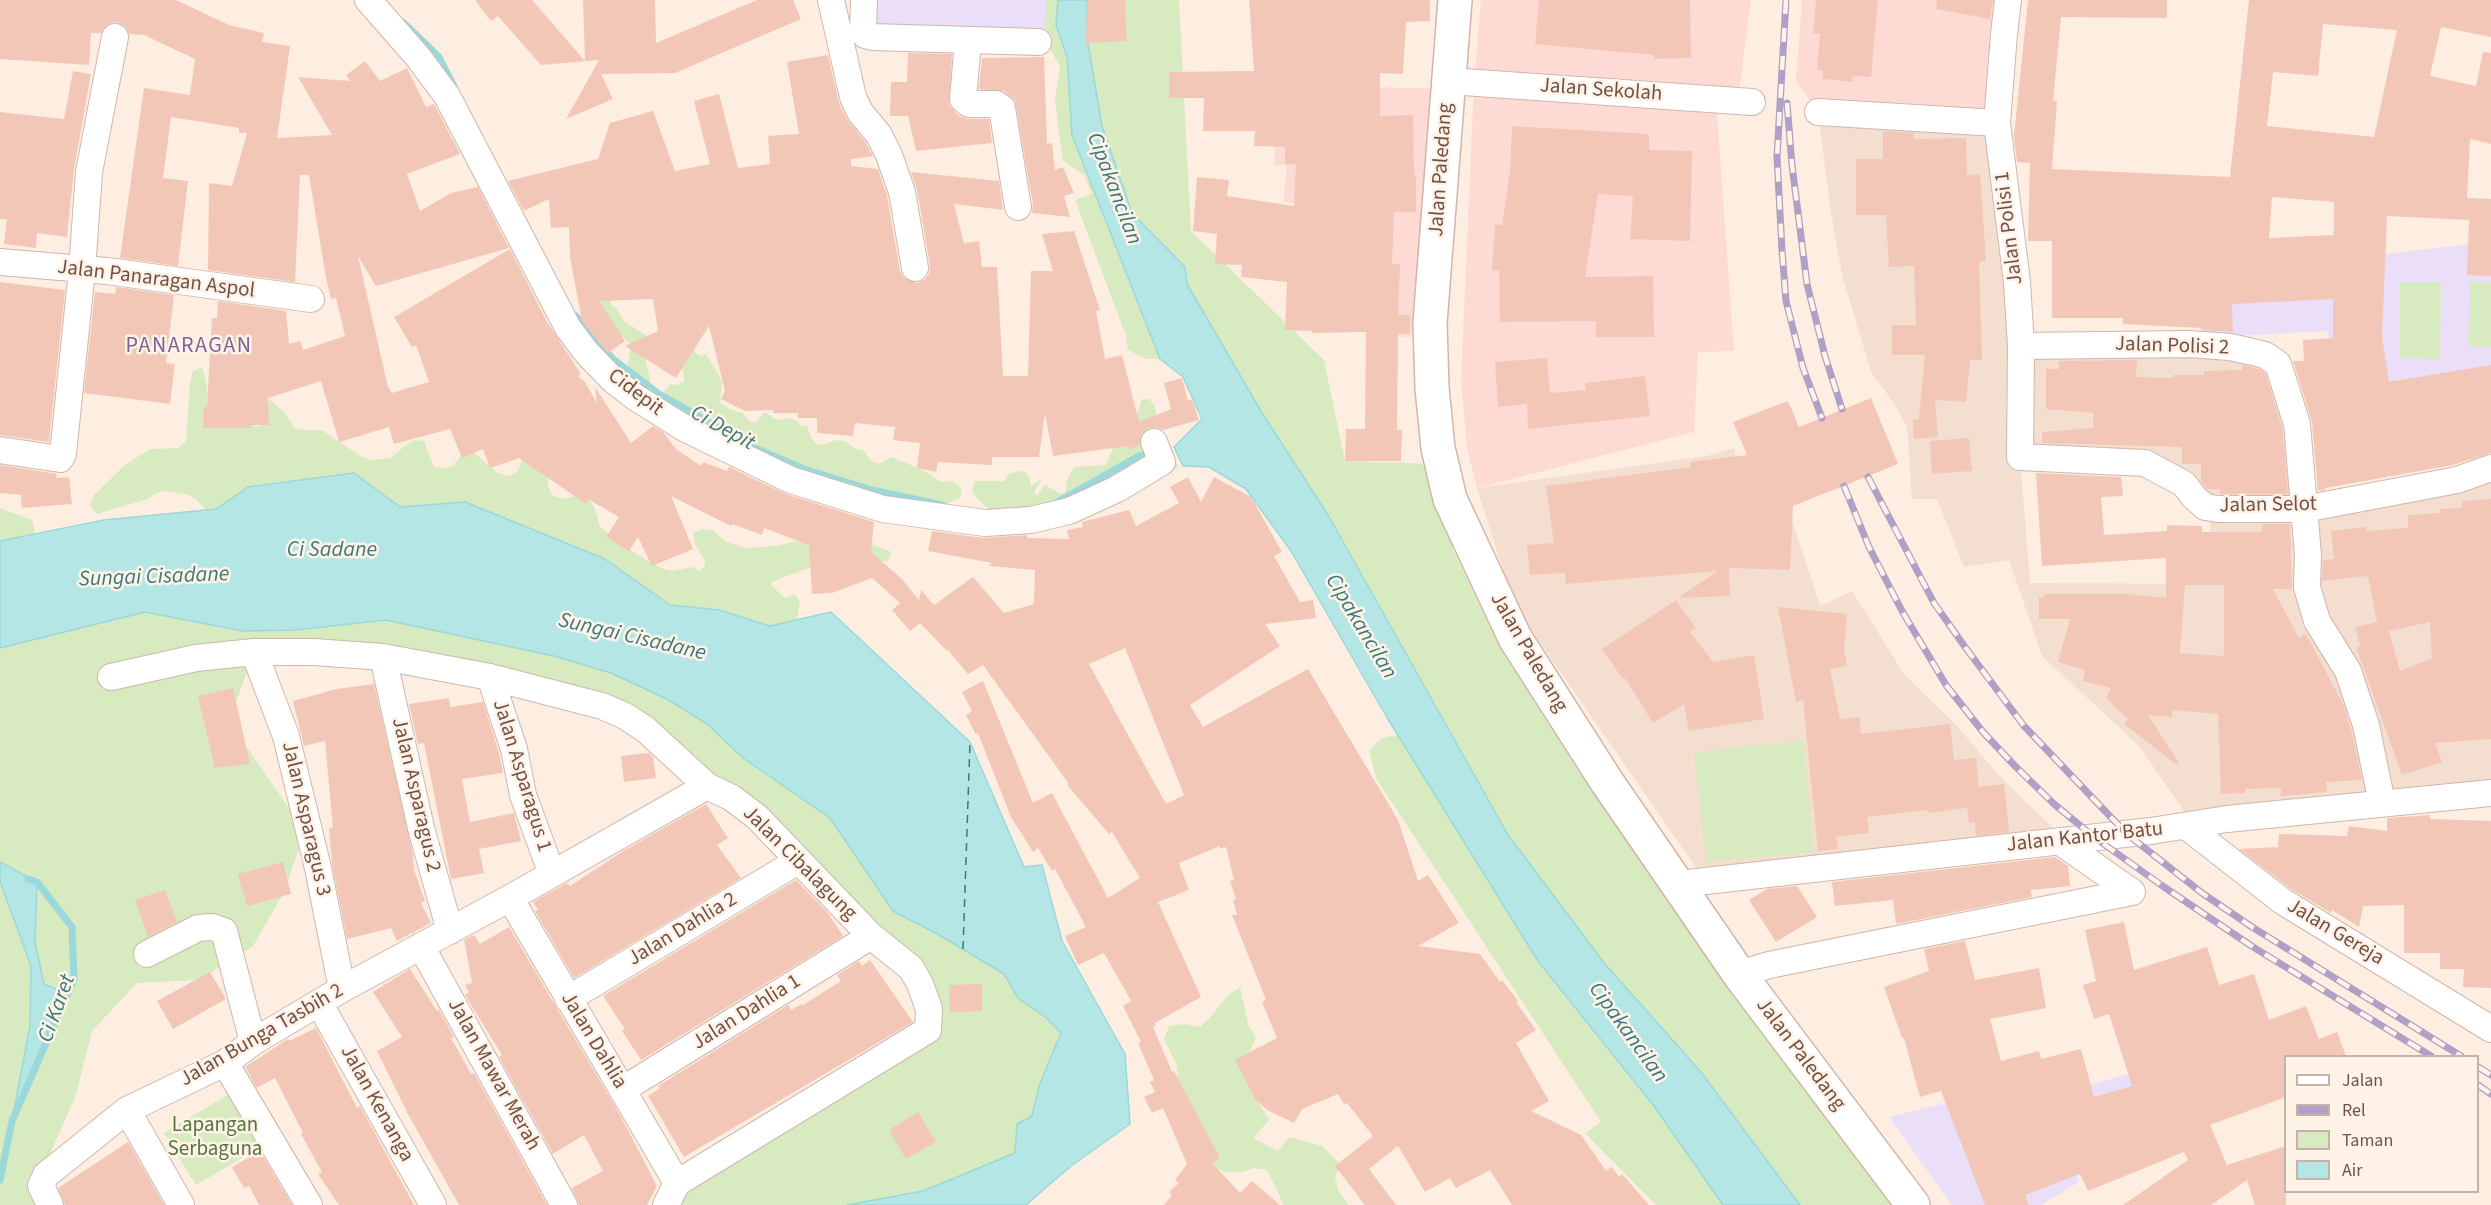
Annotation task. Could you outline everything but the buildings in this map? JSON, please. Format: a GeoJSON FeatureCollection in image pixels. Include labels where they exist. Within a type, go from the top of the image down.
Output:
{"type":"FeatureCollection","features":[{"type":"Feature","properties":{"kind":"street","name":"Cidepit"},"geometry":{"type":"LineString","coordinates":[[368,0],[429,69],[447,96],[568,328],[613,380],[636,398],[684,428],[758,466],[791,480],[883,509],[985,523],[1031,520],[1069,511],[1117,489],[1162,462],[1157,449]]}},
{"type":"Feature","properties":{"kind":"street"},"geometry":{"type":"LineString","coordinates":[[831,0],[853,97],[860,112],[879,135],[902,192],[915,268]]}},
{"type":"Feature","properties":{"kind":"street"},"geometry":{"type":"LineString","coordinates":[[864,0],[865,34],[872,37],[1038,42]]}},
{"type":"Feature","properties":{"kind":"street","name":"Jalan Paledang"},"geometry":{"type":"LineString","coordinates":[[1455,0],[1430,323],[1432,388],[1438,448],[1450,499],[1515,638],[1607,782],[1739,974],[1913,1205]]}},
{"type":"Feature","properties":{"kind":"street","name":"Jalan Polisi 1"},"geometry":{"type":"LineString","coordinates":[[2008,0],[1997,123],[2017,282],[2021,346],[2020,457]]}},
{"type":"Feature","properties":{"kind":"street"},"geometry":{"type":"LineString","coordinates":[[0,450],[62,457],[82,270],[89,172],[115,37]]}},
{"type":"Feature","properties":{"kind":"street"},"geometry":{"type":"LineString","coordinates":[[968,41],[963,99],[969,104],[996,104],[1002,108],[1018,207]]}},
{"type":"Feature","properties":{"kind":"street","name":"Jalan Sekolah"},"geometry":{"type":"LineString","coordinates":[[1449,81],[1752,102]]}},
{"type":"Feature","properties":{"kind":"street"},"geometry":{"type":"LineString","coordinates":[[1818,112],[1997,123]]}},
{"type":"Feature","properties":{"kind":"street","name":"Jalan Panaragan Aspol"},"geometry":{"type":"LineString","coordinates":[[0,262],[107,271],[311,299]]}},
{"type":"Feature","properties":{"kind":"street","name":"Jalan Polisi 2"},"geometry":{"type":"LineString","coordinates":[[2021,346],[2189,344],[2230,347],[2265,355],[2278,364],[2297,424],[2308,555],[2307,587],[2318,621],[2348,671],[2366,725],[2382,803]]}},
{"type":"Feature","properties":{"kind":"street","name":"Jalan Selot"},"geometry":{"type":"LineString","coordinates":[[2020,457],[2145,463],[2184,484],[2205,507],[2219,509],[2304,509],[2457,480],[2491,468]]}},
{"type":"Feature","properties":{"kind":"street","name":"Jalan Cibalagung"},"geometry":{"type":"LineString","coordinates":[[111,677],[196,658],[254,652],[314,652],[383,657],[490,677],[602,706],[625,716],[645,729],[707,786],[732,798],[757,818],[871,936],[910,968],[920,984],[929,1009],[928,1030],[672,1194]]}},
{"type":"Feature","properties":{"kind":"street","name":"Jalan Asparagus 3"},"geometry":{"type":"LineString","coordinates":[[254,652],[286,736],[318,868],[342,989]]}},
{"type":"Feature","properties":{"kind":"street","name":"Jalan Asparagus 2"},"geometry":{"type":"LineString","coordinates":[[383,657],[421,828],[450,932]]}},
{"type":"Feature","properties":{"kind":"street","name":"Jalan Asparagus 1"},"geometry":{"type":"LineString","coordinates":[[490,677],[514,749],[523,795],[552,874]]}},
{"type":"Feature","properties":{"kind":"street","name":"Jalan Bunga Tasbih 2"},"geometry":{"type":"LineString","coordinates":[[50,1205],[41,1186],[46,1175],[127,1110],[225,1063],[253,1042],[342,989],[450,932],[707,786]]}},
{"type":"Feature","properties":{"kind":"street","name":"Jalan Kantor Batu"},"geometry":{"type":"LineString","coordinates":[[1679,884],[2060,841],[2227,819],[2491,793]]}},
{"type":"Feature","properties":{"kind":"street","name":"Jalan Gereja"},"geometry":{"type":"LineString","coordinates":[[2186,826],[2282,901],[2491,1029]]}},
{"type":"Feature","properties":{"kind":"street"},"geometry":{"type":"LineString","coordinates":[[1739,974],[1769,965],[2132,892],[2060,841]]}},
{"type":"Feature","properties":{"kind":"street","name":"Jalan Dahlia 2"},"geometry":{"type":"LineString","coordinates":[[568,999],[798,861]]}},
{"type":"Feature","properties":{"kind":"street","name":"Jalan Dahlia"},"geometry":{"type":"LineString","coordinates":[[510,898],[622,1090],[672,1194]]}},
{"type":"Feature","properties":{"kind":"street"},"geometry":{"type":"LineString","coordinates":[[147,954],[198,928],[212,927],[224,932],[253,1042]]}},
{"type":"Feature","properties":{"kind":"street","name":"Jalan Dahlia 1"},"geometry":{"type":"LineString","coordinates":[[622,1090],[871,936]]}},
{"type":"Feature","properties":{"kind":"street","name":"Jalan Mawar Merah"},"geometry":{"type":"LineString","coordinates":[[421,946],[564,1205]]}},
{"type":"Feature","properties":{"kind":"street","name":"Jalan Kenanga"},"geometry":{"type":"LineString","coordinates":[[319,1003],[433,1205]]}},
{"type":"Feature","properties":{"kind":"street"},"geometry":{"type":"LineString","coordinates":[[225,1063],[309,1205]]}},
{"type":"Feature","properties":{"kind":"street"},"geometry":{"type":"LineString","coordinates":[[127,1110],[181,1205]]}},
{"type":"Feature","properties":{"kind":"shaded area"},"geometry":{"type":"Polygon","coordinates":[[[872,0],[1046,0],[1044,39],[871,32],[872,0]]]}},
{"type":"Feature","properties":{"kind":"shaded area"},"geometry":{"type":"Polygon","coordinates":[[[1481,0],[1751,0],[1738,101],[1716,100],[1734,351],[1698,352],[1694,432],[1477,488],[1467,449],[1461,380],[1474,83],[1481,0]]]}},
{"type":"Feature","properties":{"kind":"shaded area"},"geometry":{"type":"Polygon","coordinates":[[[1802,0],[2012,0],[1997,123],[1818,112],[1796,81],[1802,0]]]}},
{"type":"Feature","properties":{"kind":"shaded area"},"geometry":{"type":"Polygon","coordinates":[[[1272,86],[1431,88],[1412,337],[1372,336],[1331,208],[1283,202],[1287,165],[1275,165],[1272,86]]]}},
{"type":"Feature","properties":{"kind":"shaded area"},"geometry":{"type":"Polygon","coordinates":[[[1818,112],[1997,123],[2021,346],[2140,344],[2278,364],[2304,509],[2431,499],[2491,468],[2491,788],[2204,822],[2184,811],[2139,746],[2042,656],[2009,560],[1964,567],[1937,499],[1912,499],[1907,427],[1895,405],[1871,372],[1842,275],[1830,206],[1818,112]],[[2020,457],[2030,583],[2211,584],[2210,511],[2219,509],[2145,463],[2020,457]]]}},
{"type":"Feature","properties":{"kind":"shaded area"},"geometry":{"type":"Polygon","coordinates":[[[2491,242],[2491,410],[2349,438],[2327,331],[2200,338],[2198,275],[2491,242]]]}},
{"type":"Feature","properties":{"kind":"shaded area"},"geometry":{"type":"Polygon","coordinates":[[[1734,448],[1750,515],[1791,517],[1820,606],[1852,591],[1904,674],[1956,725],[2004,781],[2065,839],[1706,882],[1532,631],[1511,595],[1477,488],[1707,456],[1734,448]]]}},
{"type":"Feature","properties":{"kind":"shaded area"},"geometry":{"type":"Polygon","coordinates":[[[2171,1062],[2072,1162],[2079,1182],[2041,1205],[1952,1205],[1889,1117],[1980,1095],[2024,1103],[2171,1062]]]}},
{"type":"Feature","properties":{"kind":"green space"},"geometry":{"type":"Polygon","coordinates":[[[1046,0],[1058,0],[1056,25],[1067,57],[1072,135],[1160,359],[1147,359],[1128,350],[1126,336],[1075,200],[1092,194],[1084,175],[1063,160],[1055,101],[1060,66],[1044,39],[1046,0]]]}},
{"type":"Feature","properties":{"kind":"green space"},"geometry":{"type":"Polygon","coordinates":[[[1125,0],[1179,0],[1191,231],[1324,360],[1345,461],[1435,464],[1453,550],[1503,653],[1578,770],[1895,1205],[1800,1205],[1701,1071],[1604,963],[1508,836],[1328,515],[1262,413],[1187,284],[1185,267],[1132,213],[1102,126],[1087,43],[1127,40],[1125,0]]]}},
{"type":"Feature","properties":{"kind":"green space"},"geometry":{"type":"Polygon","coordinates":[[[392,11],[439,57],[543,258],[579,322],[613,359],[627,369],[631,344],[618,333],[596,300],[607,294],[611,304],[624,321],[652,339],[645,358],[652,388],[662,395],[670,384],[677,385],[684,381],[678,354],[691,349],[700,356],[706,354],[722,381],[720,402],[729,409],[743,413],[749,421],[756,423],[765,412],[777,420],[790,418],[797,421],[801,427],[807,425],[811,438],[817,444],[823,445],[836,440],[844,441],[856,449],[863,450],[872,461],[879,464],[891,457],[923,470],[941,482],[950,481],[957,484],[961,489],[961,497],[945,505],[990,511],[973,494],[972,488],[975,481],[1004,481],[1010,473],[1024,471],[1029,476],[1031,486],[1042,478],[1034,493],[1037,495],[1045,485],[1061,494],[1065,493],[1067,480],[1074,467],[1106,465],[1113,448],[1136,416],[1142,399],[1149,399],[1154,405],[1159,426],[1165,435],[1166,453],[1179,466],[1143,489],[1067,523],[982,522],[754,466],[613,379],[392,11]],[[685,406],[683,408],[747,443],[734,433],[715,424],[708,414],[701,415],[685,406]]]}},
{"type":"Feature","properties":{"kind":"green space"},"geometry":{"type":"Polygon","coordinates":[[[2399,282],[2441,282],[2440,359],[2399,358],[2399,282]]]}},
{"type":"Feature","properties":{"kind":"green space"},"geometry":{"type":"Polygon","coordinates":[[[2470,282],[2491,283],[2491,347],[2468,347],[2470,282]]]}},
{"type":"Feature","properties":{"kind":"green space"},"geometry":{"type":"Polygon","coordinates":[[[202,367],[207,386],[207,425],[217,428],[249,424],[258,427],[266,421],[269,399],[285,413],[295,429],[323,431],[362,457],[372,460],[391,458],[415,440],[424,441],[434,467],[453,466],[465,450],[474,453],[498,473],[508,476],[517,472],[522,462],[519,453],[548,476],[548,486],[552,495],[562,499],[581,495],[590,500],[600,527],[628,549],[663,569],[672,571],[692,567],[700,571],[706,563],[695,544],[693,533],[703,529],[713,530],[726,542],[746,548],[776,546],[806,539],[865,542],[892,552],[888,561],[820,564],[770,584],[785,598],[795,594],[800,602],[796,624],[734,641],[430,505],[408,508],[397,506],[212,516],[189,495],[166,491],[155,493],[148,499],[97,514],[90,505],[94,495],[125,465],[150,449],[178,448],[186,441],[190,382],[193,371],[202,367]]]}},
{"type":"Feature","properties":{"kind":"green space"},"geometry":{"type":"Polygon","coordinates":[[[0,508],[32,520],[35,532],[23,541],[0,548],[0,508]]]}},
{"type":"Feature","properties":{"kind":"green space"},"geometry":{"type":"Polygon","coordinates":[[[145,612],[243,631],[295,630],[386,620],[554,656],[611,673],[667,699],[707,724],[743,758],[830,818],[893,911],[941,936],[1004,974],[1018,998],[1045,1017],[1061,1033],[1039,1086],[1032,1116],[1017,1124],[1015,1153],[923,1191],[847,1205],[666,1205],[928,1030],[920,984],[645,729],[490,677],[254,652],[229,722],[305,831],[284,892],[253,946],[198,980],[137,983],[92,1031],[76,1095],[49,1156],[49,1205],[0,1205],[0,648],[88,624],[145,612]]]}},
{"type":"Feature","properties":{"kind":"green space"},"geometry":{"type":"Polygon","coordinates":[[[1397,735],[1504,907],[1654,1106],[1723,1205],[1656,1205],[1585,1133],[1601,1122],[1376,778],[1369,750],[1381,738],[1397,735]]]}},
{"type":"Feature","properties":{"kind":"green space"},"geometry":{"type":"Polygon","coordinates":[[[1803,741],[1814,852],[1706,862],[1694,752],[1803,741]]]}},
{"type":"Feature","properties":{"kind":"green space"},"geometry":{"type":"Polygon","coordinates":[[[1240,987],[1248,1024],[1256,1038],[1250,1051],[1248,1066],[1254,1095],[1269,1120],[1253,1138],[1278,1151],[1290,1137],[1322,1146],[1340,1164],[1335,1178],[1339,1192],[1349,1205],[1284,1205],[1267,1170],[1254,1168],[1242,1172],[1228,1172],[1213,1168],[1172,1104],[1178,1076],[1176,1063],[1164,1039],[1169,1026],[1184,1024],[1200,1027],[1227,996],[1240,987]]]}},
{"type":"Feature","properties":{"kind":"green space","name":"Lapangan Serbaguna"},"geometry":{"type":"Polygon","coordinates":[[[234,1091],[266,1144],[196,1185],[164,1133],[234,1091]]]}},
{"type":"Feature","properties":{"kind":"water","name":"Cipakancilan"},"geometry":{"type":"Polygon","coordinates":[[[1058,0],[1087,0],[1087,38],[1102,126],[1132,213],[1185,267],[1187,284],[1262,413],[1328,515],[1508,835],[1604,963],[1701,1072],[1800,1205],[1723,1205],[1654,1106],[1538,961],[1389,721],[1291,551],[1246,489],[1209,467],[1183,466],[1174,447],[1202,419],[1183,377],[1160,359],[1072,135],[1067,57],[1056,25],[1058,0]]]}},
{"type":"Feature","properties":{"kind":"water","name":"Ci Sadane"},"geometry":{"type":"Polygon","coordinates":[[[354,473],[400,507],[465,502],[605,559],[670,605],[719,610],[770,626],[831,612],[970,742],[1024,867],[1042,865],[1062,941],[1125,1054],[1130,1124],[1071,1166],[1026,1205],[847,1205],[923,1191],[1015,1153],[1017,1124],[1032,1116],[1039,1086],[1061,1033],[1045,1017],[1018,998],[1004,974],[941,936],[893,911],[830,818],[743,758],[707,724],[667,699],[611,673],[554,656],[386,620],[295,630],[243,631],[145,612],[0,648],[0,541],[104,520],[216,509],[248,487],[354,473]]]}},
{"type":"Feature","properties":{"kind":"water"},"geometry":{"type":"Polygon","coordinates":[[[0,862],[37,882],[35,942],[44,984],[58,990],[74,979],[12,1121],[30,1026],[31,966],[0,881],[0,862]]]}},
{"type":"Feature","properties":{"kind":"waterway","name":"Ci Depit"},"geometry":{"type":"LineString","coordinates":[[404,23],[439,57],[454,86]]}},
{"type":"Feature","properties":{"kind":"waterway","name":"Ci Depit"},"geometry":{"type":"LineString","coordinates":[[576,316],[613,359],[659,394],[757,449],[804,469],[872,490],[942,505]]}},
{"type":"Feature","properties":{"kind":"waterway","name":"Ci Depit"},"geometry":{"type":"LineString","coordinates":[[1052,505],[1139,456],[1154,455]]}},
{"type":"Feature","properties":{"kind":"waterway","name":"Ci Karet"},"geometry":{"type":"LineString","coordinates":[[0,1180],[12,1121],[74,979],[72,927],[37,882],[28,879]]}},
{"type":"Feature","properties":{"kind":"ferry route"},"geometry":{"type":"LineString","coordinates":[[963,949],[970,742]]}},
{"type":"Feature","properties":{"kind":"railway"},"geometry":{"type":"LineString","coordinates":[[1786,0],[1777,157],[1786,301],[1803,368],[1822,418]]}},
{"type":"Feature","properties":{"kind":"railway"},"geometry":{"type":"LineString","coordinates":[[1787,103],[1792,165],[1807,284],[1825,356],[1842,409]]}},
{"type":"Feature","properties":{"kind":"railway"},"geometry":{"type":"LineString","coordinates":[[1868,477],[1934,603],[1965,647],[2024,726],[2127,834],[2202,893],[2252,927],[2459,1055]]}},
{"type":"Feature","properties":{"kind":"railway"},"geometry":{"type":"LineString","coordinates":[[1844,486],[1869,547],[1902,611],[1946,685],[1983,732],[2054,804],[2094,837],[2253,947],[2429,1055]]}},
{"type":"Feature","properties":{"kind":"railway"},"geometry":{"type":"LineString","coordinates":[[2479,1068],[2491,1075]]}},
{"type":"Feature","properties":{"kind":"railway"},"geometry":{"type":"LineString","coordinates":[[2479,1086],[2491,1094]]}},
{"type":"Feature","properties":{"kind":"district","name":"PANARAGAN"},"geometry":{"type":"Point","coordinates":[189,347]}},
{"type":"Feature","properties":{"kind":"water label","name":"Sungai Cisadane"},"geometry":{"type":"Point","coordinates":[154,578]}},
{"type":"Feature","properties":{"kind":"water label","name":"Sungai Cisadane"},"geometry":{"type":"Point","coordinates":[632,638]}}]}
